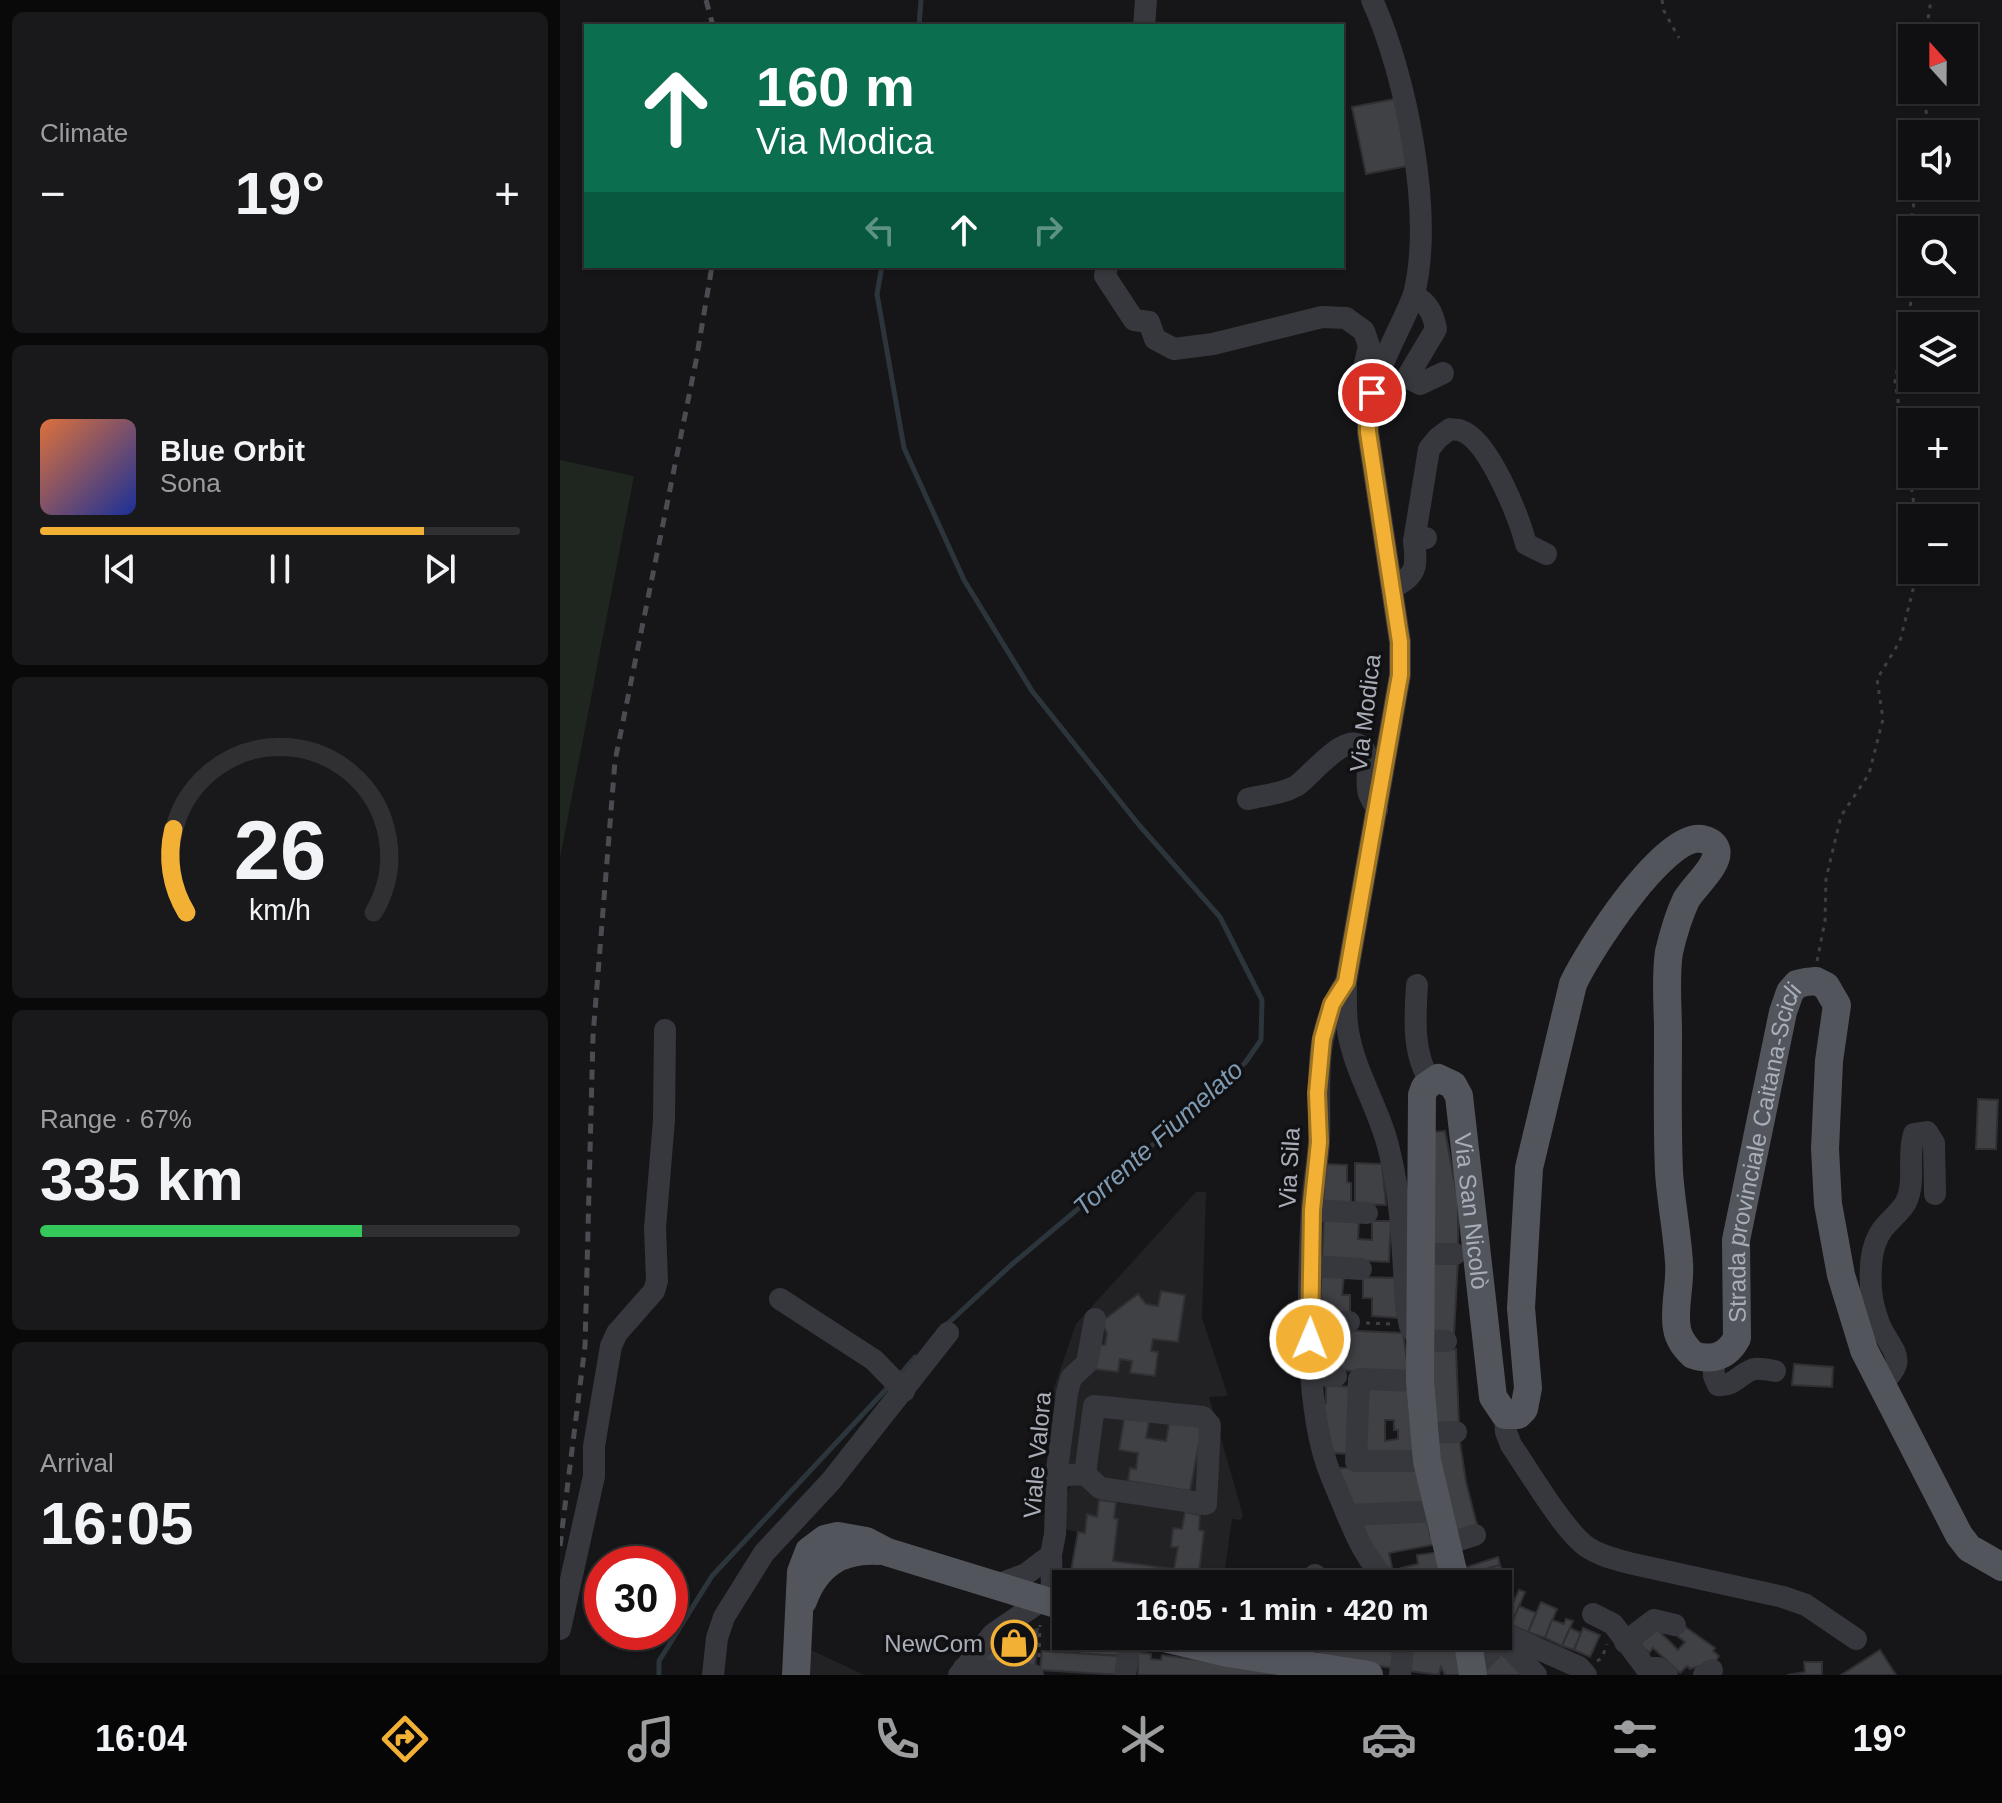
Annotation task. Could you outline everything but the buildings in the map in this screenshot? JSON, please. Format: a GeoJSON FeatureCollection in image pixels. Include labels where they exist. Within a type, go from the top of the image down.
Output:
{"type":"FeatureCollection","features":[{"type":"Feature","properties":{"kind":"main road","name":"Strada provinciale Caitana-Scicli"},"geometry":{"type":"LineString","coordinates":[[1573,984],[1583,961],[1610,919],[1663,860],[1684,843],[1696,838],[1707,839],[1716,855],[1712,867],[1687,899],[1676,925],[1669,957],[1666,1089],[1669,1173],[1680,1264],[1676,1326],[1685,1347],[1693,1355],[1713,1358],[1732,1348],[1737,1338],[1736,1240],[1783,1012],[1790,992],[1797,984],[1816,981],[1826,986],[1837,1005],[1829,1061],[1825,1149],[1828,1204],[1841,1275],[1856,1328],[1881,1384],[1959,1535],[1969,1548],[2002,1567]]}},
{"type":"Feature","properties":{"kind":"main road","name":"Via San Nicolò"},"geometry":{"type":"LineString","coordinates":[[1452,1570],[1427,1461],[1420,1381],[1425,1336],[1422,1095],[1438,1078],[1453,1085],[1459,1096],[1492,1390],[1496,1404],[1505,1415],[1518,1415],[1527,1400],[1521,1308],[1529,1168],[1573,984]]}},
{"type":"Feature","properties":{"kind":"main road"},"geometry":{"type":"LineString","coordinates":[[796,1675],[800,1609],[814,1578],[837,1558],[851,1552],[887,1552],[997,1585],[1052,1590]]}},
{"type":"Feature","properties":{"kind":"main road"},"geometry":{"type":"LineString","coordinates":[[1251,1650],[1303,1664],[1369,1675]]}},
{"type":"Feature","properties":{"kind":"main road"},"geometry":{"type":"LineString","coordinates":[[1469,1650],[1473,1672]]}},
{"type":"Feature","properties":{"kind":"street"},"geometry":{"type":"LineString","coordinates":[[1144,24],[1146,0]]}},
{"type":"Feature","properties":{"kind":"street","name":"Via Modica"},"geometry":{"type":"LineString","coordinates":[[1372,0],[1382,21],[1403,90],[1420,200],[1419,247],[1414,295],[1372,393],[1368,411],[1368,432],[1400,642],[1400,675],[1346,982],[1348,1030],[1354,1055],[1383,1127],[1397,1186],[1406,1307],[1425,1336]]}},
{"type":"Feature","properties":{"kind":"street"},"geometry":{"type":"LineString","coordinates":[[1107,268],[1105,276],[1134,320],[1149,322],[1155,339],[1174,349],[1213,344],[1322,317],[1346,318],[1364,331],[1369,346],[1363,372],[1372,393]]}},
{"type":"Feature","properties":{"kind":"street"},"geometry":{"type":"LineString","coordinates":[[1414,295],[1430,309],[1436,329],[1409,374],[1410,379],[1420,384],[1443,373]]}},
{"type":"Feature","properties":{"kind":"street"},"geometry":{"type":"LineString","coordinates":[[1393,588],[1410,578],[1416,563],[1424,466],[1429,449],[1450,429],[1463,431],[1474,440],[1500,476],[1518,515],[1526,544],[1546,554]]}},
{"type":"Feature","properties":{"kind":"street"},"geometry":{"type":"LineString","coordinates":[[1248,799],[1288,790],[1312,774],[1335,749],[1353,744],[1366,753],[1368,793],[1378,811]]}},
{"type":"Feature","properties":{"kind":"street","name":"Via Sila"},"geometry":{"type":"LineString","coordinates":[[1346,982],[1332,1004],[1322,1039],[1317,1093],[1319,1142],[1312,1210],[1310,1320],[1312,1375],[1326,1460],[1374,1570]]}},
{"type":"Feature","properties":{"kind":"street"},"geometry":{"type":"LineString","coordinates":[[1417,985],[1416,1037],[1425,1073],[1431,1082]]}},
{"type":"Feature","properties":{"kind":"street"},"geometry":{"type":"LineString","coordinates":[[560,1629],[594,1476],[594,1446],[611,1346],[617,1333],[654,1291],[659,1270],[655,1228],[664,1120],[665,1030]]}},
{"type":"Feature","properties":{"kind":"street"},"geometry":{"type":"LineString","coordinates":[[1881,1384],[1893,1373],[1897,1362],[1896,1352],[1881,1327],[1872,1299],[1870,1271],[1875,1244],[1881,1232],[1907,1201],[1910,1145],[1914,1134],[1921,1131],[1927,1132],[1934,1143],[1935,1194]]}},
{"type":"Feature","properties":{"kind":"street"},"geometry":{"type":"LineString","coordinates":[[1312,1210],[1367,1213]]}},
{"type":"Feature","properties":{"kind":"street"},"geometry":{"type":"LineString","coordinates":[[1422,1254],[1455,1254]]}},
{"type":"Feature","properties":{"kind":"street"},"geometry":{"type":"LineString","coordinates":[[1311,1266],[1361,1269]]}},
{"type":"Feature","properties":{"kind":"street"},"geometry":{"type":"LineString","coordinates":[[780,1299],[874,1360],[904,1391]]}},
{"type":"Feature","properties":{"kind":"street","name":"Viale Valora"},"geometry":{"type":"LineString","coordinates":[[1054,1570],[1058,1479],[1071,1378],[1087,1363],[1095,1319]]}},
{"type":"Feature","properties":{"kind":"street"},"geometry":{"type":"LineString","coordinates":[[1310,1320],[1349,1322]]}},
{"type":"Feature","properties":{"kind":"street"},"geometry":{"type":"LineString","coordinates":[[713,1675],[717,1638],[724,1617],[764,1553],[831,1481],[948,1333]]}},
{"type":"Feature","properties":{"kind":"street"},"geometry":{"type":"LineString","coordinates":[[1713,1358],[1718,1385],[1736,1381],[1754,1369],[1775,1371]]}},
{"type":"Feature","properties":{"kind":"street"},"geometry":{"type":"LineString","coordinates":[[1312,1375],[1420,1381]]}},
{"type":"Feature","properties":{"kind":"street"},"geometry":{"type":"LineString","coordinates":[[1347,1378],[1356,1461],[1427,1461]]}},
{"type":"Feature","properties":{"kind":"street"},"geometry":{"type":"LineString","coordinates":[[1058,1479],[1085,1474],[1100,1488],[1206,1504],[1210,1425],[1203,1417],[1094,1406],[1085,1474]]}},
{"type":"Feature","properties":{"kind":"street"},"geometry":{"type":"LineString","coordinates":[[1505,1415],[1511,1445],[1565,1524],[1587,1547],[1606,1557],[1629,1563],[1783,1597],[1806,1605],[1856,1639]]}},
{"type":"Feature","properties":{"kind":"street"},"geometry":{"type":"LineString","coordinates":[[1424,1433],[1456,1432]]}},
{"type":"Feature","properties":{"kind":"street"},"geometry":{"type":"LineString","coordinates":[[1348,1515],[1439,1511]]}},
{"type":"Feature","properties":{"kind":"street"},"geometry":{"type":"LineString","coordinates":[[1446,1544],[1475,1535]]}},
{"type":"Feature","properties":{"kind":"street"},"geometry":{"type":"LineString","coordinates":[[997,1585],[1026,1574],[1052,1589]]}},
{"type":"Feature","properties":{"kind":"street"},"geometry":{"type":"LineString","coordinates":[[972,1667],[993,1634],[1052,1591]]}},
{"type":"Feature","properties":{"kind":"street"},"geometry":{"type":"LineString","coordinates":[[1593,1614],[1619,1633],[1653,1673]]}},
{"type":"Feature","properties":{"kind":"street"},"geometry":{"type":"LineString","coordinates":[[1619,1633],[1654,1620],[1675,1625]]}},
{"type":"Feature","properties":{"kind":"street"},"geometry":{"type":"LineString","coordinates":[[1512,1638],[1569,1669]]}},
{"type":"Feature","properties":{"kind":"street"},"geometry":{"type":"LineString","coordinates":[[1473,1672],[1499,1642],[1504,1642],[1536,1675]]}},
{"type":"Feature","properties":{"kind":"street"},"geometry":{"type":"LineString","coordinates":[[1125,1675],[1129,1650]]}},
{"type":"Feature","properties":{"kind":"street"},"geometry":{"type":"LineString","coordinates":[[1303,1664],[1305,1650]]}},
{"type":"Feature","properties":{"kind":"street"},"geometry":{"type":"LineString","coordinates":[[1400,1675],[1403,1650]]}},
{"type":"Feature","properties":{"kind":"street"},"geometry":{"type":"LineString","coordinates":[[972,1667],[1036,1669]]}},
{"type":"Feature","properties":{"kind":"path"},"geometry":{"type":"LineString","coordinates":[[1662,0],[1664,11],[1679,38]]}},
{"type":"Feature","properties":{"kind":"path"},"geometry":{"type":"LineString","coordinates":[[1927,24],[1931,0]]}},
{"type":"Feature","properties":{"kind":"path"},"geometry":{"type":"LineString","coordinates":[[1911,296],[1899,337],[1900,356],[1895,381],[1914,504]]}},
{"type":"Feature","properties":{"kind":"path"},"geometry":{"type":"LineString","coordinates":[[1816,981],[1818,951],[1825,921],[1826,879],[1841,816],[1869,774],[1883,719],[1877,679],[1900,641],[1914,584]]}},
{"type":"Feature","properties":{"kind":"path"},"geometry":{"type":"LineString","coordinates":[[1349,1322],[1425,1336]]}},
{"type":"Feature","properties":{"kind":"path"},"geometry":{"type":"LineString","coordinates":[[1036,1669],[1041,1626],[1052,1593]]}},
{"type":"Feature","properties":{"kind":"path"},"geometry":{"type":"LineString","coordinates":[[1569,1669],[1602,1658],[1619,1633]]}},
{"type":"Feature","properties":{"kind":"shaded area"},"geometry":{"type":"Polygon","coordinates":[[[560,460],[634,476],[560,858],[560,460]]]}},
{"type":"Feature","properties":{"kind":"shaded area"},"geometry":{"type":"Polygon","coordinates":[[[1196,1192],[1206,1192],[1202,1318],[1228,1396],[1209,1397],[1243,1515],[1241,1520],[1232,1519],[1225,1570],[1071,1570],[1078,1532],[1063,1529],[1067,1494],[1072,1482],[1057,1398],[1050,1399],[1076,1324],[1196,1192]]]}},
{"type":"Feature","properties":{"kind":"shaded area"},"geometry":{"type":"Polygon","coordinates":[[[811,1650],[864,1675],[809,1675],[811,1650]]]}},
{"type":"Feature","properties":{"kind":"waterway","name":"Torrente Fiumelato"},"geometry":{"type":"LineString","coordinates":[[919,24],[921,0]]}},
{"type":"Feature","properties":{"kind":"waterway","name":"Torrente Fiumelato"},"geometry":{"type":"LineString","coordinates":[[882,268],[877,294],[904,448],[964,580],[1032,691],[1139,825],[1220,917],[1262,1000],[1261,1040],[1245,1063],[944,1327]]}},
{"type":"Feature","properties":{"kind":"waterway","name":"Torrente Fiumelato"},"geometry":{"type":"LineString","coordinates":[[898,1377],[915,1357]]}},
{"type":"Feature","properties":{"kind":"waterway","name":"Torrente Fiumelato"},"geometry":{"type":"LineString","coordinates":[[659,1675],[659,1661],[712,1576],[891,1384]]}},
{"type":"Feature","properties":{"kind":"railway"},"geometry":{"type":"LineString","coordinates":[[706,0],[712,24]]}},
{"type":"Feature","properties":{"kind":"railway"},"geometry":{"type":"LineString","coordinates":[[560,1546],[585,1346],[593,1036],[615,761],[696,361],[712,268]]}},
{"type":"Feature","properties":{"kind":"place","name":"NewCom"},"geometry":{"type":"Point","coordinates":[1014,1643]}},
{"type":"Feature","properties":{"kind":"route"},"geometry":{"type":"LineString","coordinates":[[1310,1339],[1312,1210],[1319,1142],[1317,1093],[1322,1039],[1332,1004],[1346,982],[1400,675],[1400,642],[1393,588],[1368,432],[1372,393]]}}]}
